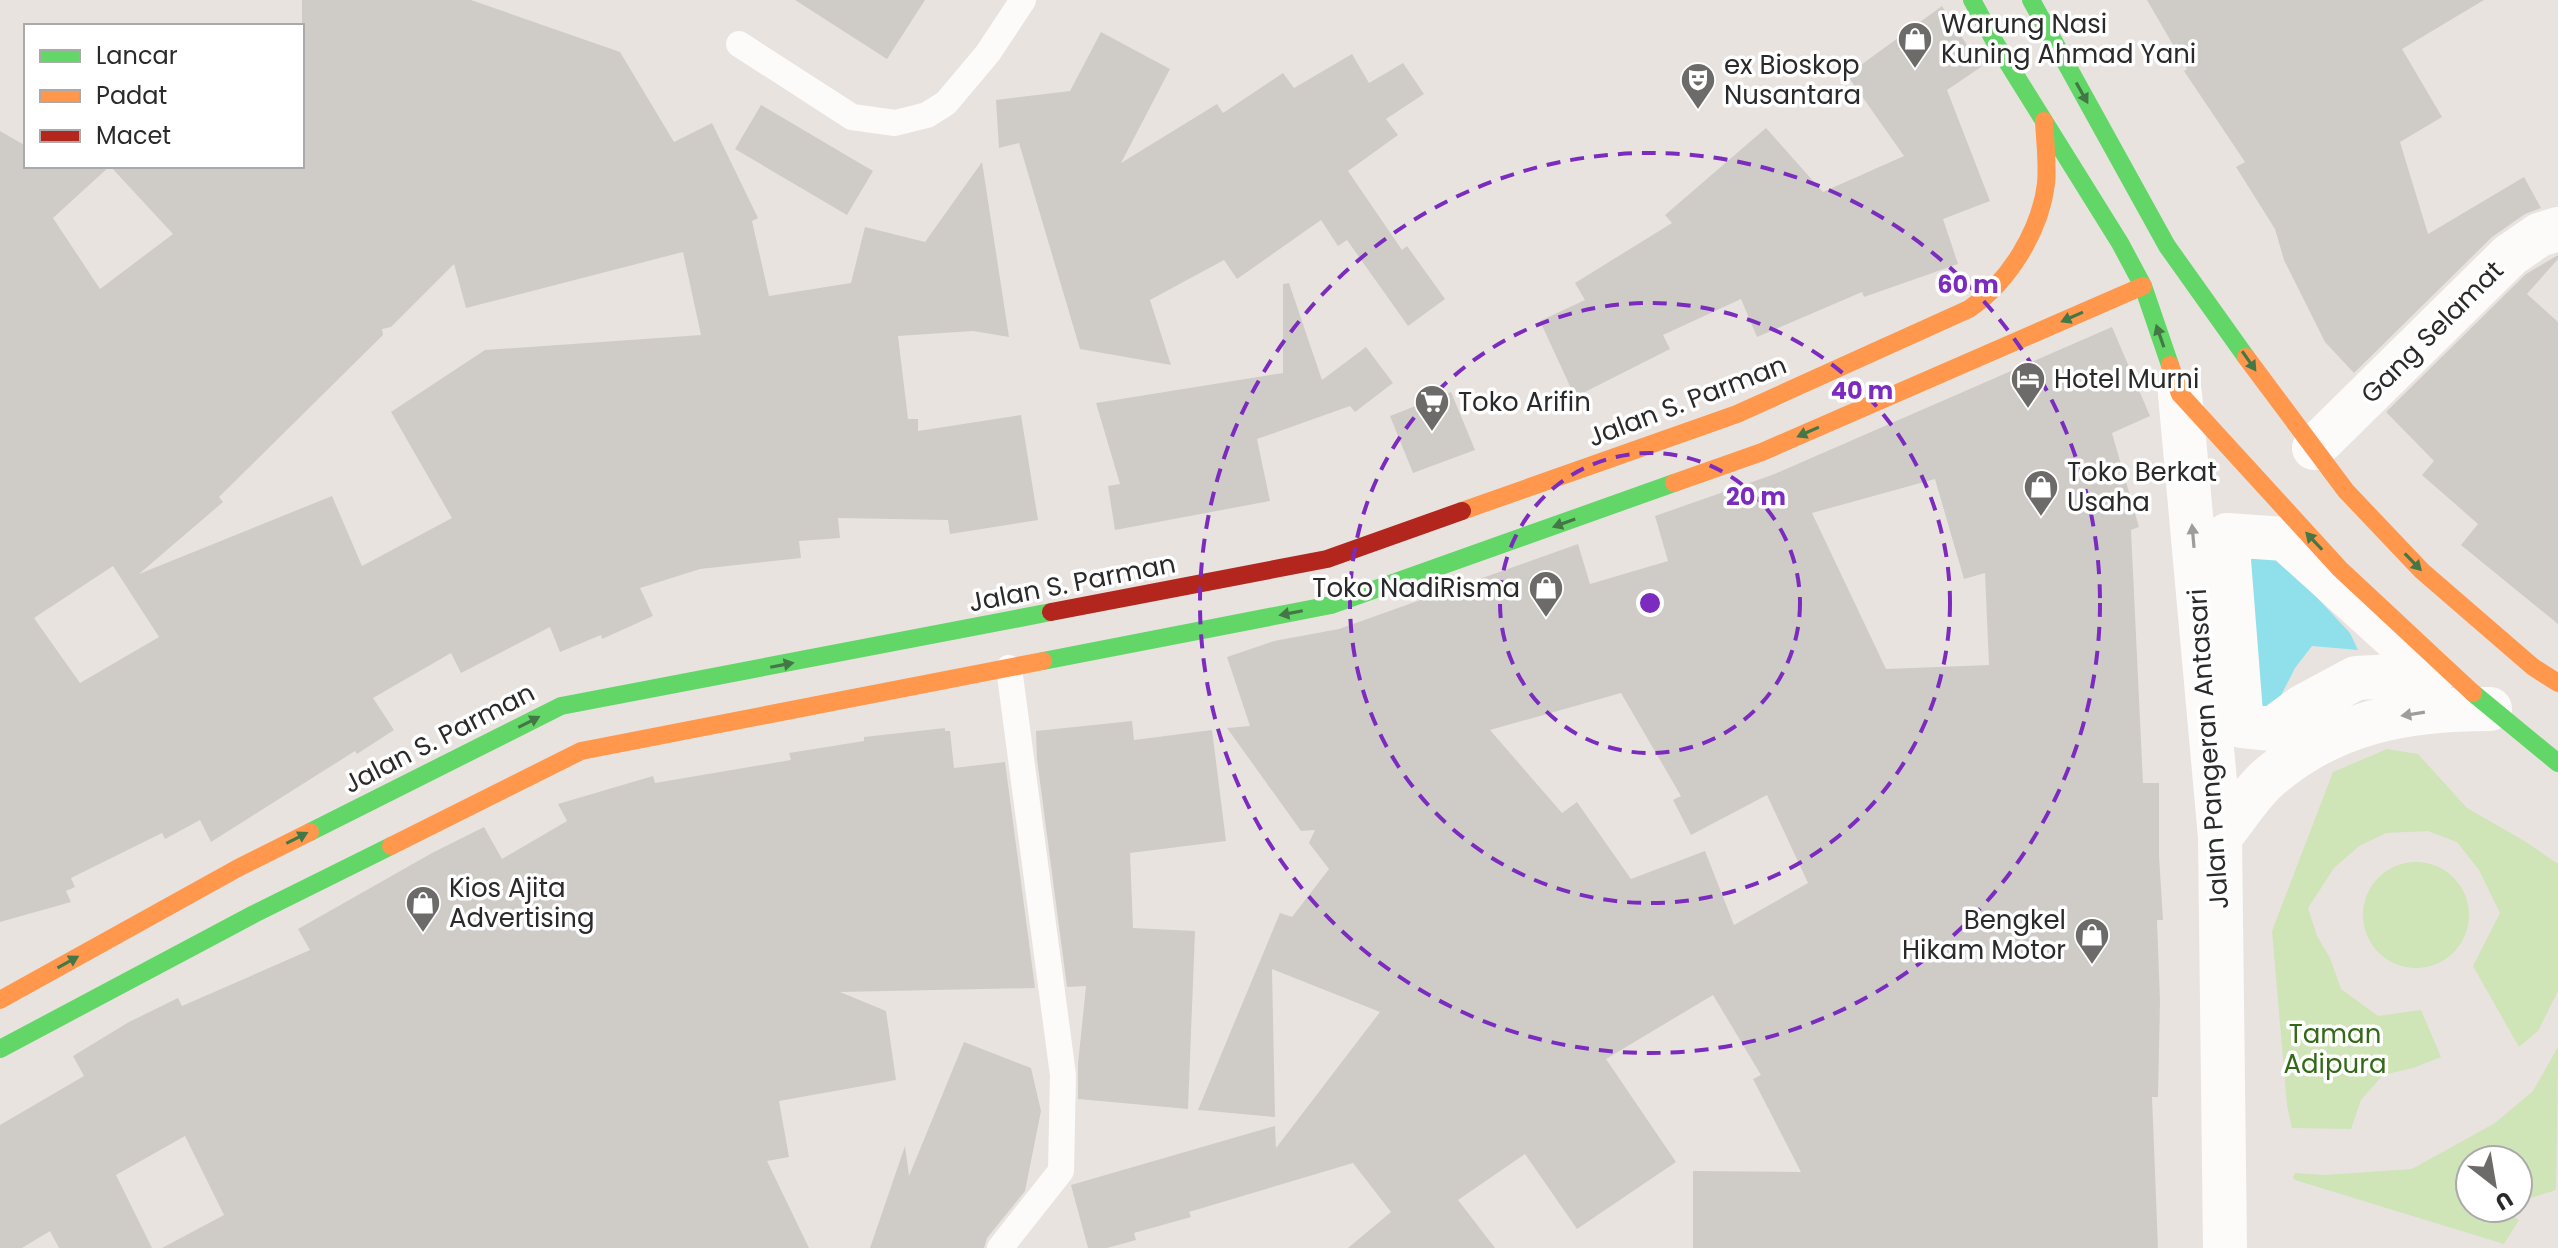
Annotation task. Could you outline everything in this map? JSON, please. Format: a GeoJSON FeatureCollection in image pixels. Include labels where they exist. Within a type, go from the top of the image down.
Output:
{"type":"FeatureCollection","features":[{"type":"Feature","properties":{"kind":"main road"},"geometry":{"type":"LineString","coordinates":[[1972,0],[2143,286],[2180,394],[2340,569],[2490,709],[2558,763]]}},
{"type":"Feature","properties":{"kind":"main road"},"geometry":{"type":"LineString","coordinates":[[2031,0],[2167,246],[2346,491],[2422,571],[2533,667],[2558,683]]}},
{"type":"Feature","properties":{"kind":"main road","name":"Jalan S. Parman"},"geometry":{"type":"LineString","coordinates":[[0,1000],[238,868],[561,706],[1327,559],[1737,414],[1981,301],[2008,271],[2036,227],[2046,183],[2044,121]]}},
{"type":"Feature","properties":{"kind":"main road"},"geometry":{"type":"LineString","coordinates":[[0,1049],[254,914],[581,751],[1331,605],[1762,452],[2143,286]]}},
{"type":"Feature","properties":{"kind":"street","name":"Gang Selamat"},"geometry":{"type":"LineString","coordinates":[[2314,448],[2510,255],[2539,235],[2558,229]]}},
{"type":"Feature","properties":{"kind":"street","name":"Jalan Pangeran Antasari"},"geometry":{"type":"LineString","coordinates":[[2180,394],[2220,837],[2225,1248]]}},
{"type":"Feature","properties":{"kind":"street"},"geometry":{"type":"LineString","coordinates":[[2227,535],[2285,539],[2434,674],[2356,678],[2302,707],[2272,729],[2242,726],[2227,535]]}},
{"type":"Feature","properties":{"kind":"street"},"geometry":{"type":"LineString","coordinates":[[2220,837],[2265,781],[2303,752],[2342,731],[2387,718],[2444,709],[2490,709]]}},
{"type":"Feature","properties":{"kind":"lane"},"geometry":{"type":"LineString","coordinates":[[739,44],[852,117],[895,123],[927,115],[946,103],[988,53],[1023,0]]}},
{"type":"Feature","properties":{"kind":"lane"},"geometry":{"type":"LineString","coordinates":[[1000,1248],[1061,1171],[1063,1075],[1009,668]]}},
{"type":"Feature","properties":{"kind":"green space","name":"Taman Adipura"},"geometry":{"type":"Polygon","coordinates":[[[2387,749],[2418,754],[2467,808],[2558,864],[2558,991],[2538,1031],[2519,1047],[2473,966],[2500,913],[2479,870],[2457,842],[2428,831],[2386,833],[2359,846],[2334,868],[2308,908],[2317,936],[2330,958],[2341,989],[2378,1016],[2421,1010],[2441,1057],[2383,1075],[2361,1100],[2351,1129],[2292,1128],[2287,1105],[2272,931],[2333,772],[2387,749]]]}},
{"type":"Feature","properties":{"kind":"green space","name":"Taman Adipura"},"geometry":{"type":"Polygon","coordinates":[[[2416,862],[2436,866],[2454,877],[2465,895],[2469,915],[2465,935],[2454,953],[2436,964],[2416,968],[2396,964],[2378,953],[2367,935],[2363,915],[2367,895],[2378,877],[2396,866],[2416,862]]]}},
{"type":"Feature","properties":{"kind":"green space"},"geometry":{"type":"Polygon","coordinates":[[[2558,1047],[2556,1190],[2534,1197],[2534,1144],[2457,1144],[2495,1123],[2533,1091],[2558,1047]]]}},
{"type":"Feature","properties":{"kind":"green space"},"geometry":{"type":"Polygon","coordinates":[[[2454,1146],[2454,1224],[2516,1224],[2504,1244],[2293,1177],[2295,1173],[2324,1175],[2412,1169],[2454,1146]]]}},
{"type":"Feature","properties":{"kind":"water"},"geometry":{"type":"Polygon","coordinates":[[[2271,548],[2350,633],[2358,650],[2312,646],[2295,668],[2271,715],[2253,715],[2239,549],[2271,548]]]}},
{"type":"Feature","properties":{"kind":"building"},"geometry":{"type":"Polygon","coordinates":[[[302,0],[471,0],[620,52],[674,142],[712,123],[758,218],[752,221],[769,296],[851,283],[865,227],[925,242],[982,162],[1009,337],[973,331],[898,336],[908,419],[918,419],[918,431],[1021,415],[1038,520],[950,534],[948,520],[838,518],[840,538],[799,541],[801,558],[700,569],[640,588],[653,616],[602,639],[601,635],[560,652],[550,627],[461,673],[451,653],[373,698],[394,730],[357,754],[355,751],[211,842],[200,820],[165,839],[162,833],[71,878],[75,887],[66,891],[71,902],[0,922],[0,131],[24,145],[24,168],[108,168],[53,218],[100,289],[173,234],[112,168],[304,168],[302,0]],[[683,252],[466,308],[454,264],[391,327],[382,329],[383,335],[219,497],[223,502],[139,574],[332,496],[362,566],[452,518],[391,412],[485,350],[701,335],[683,252]],[[113,566],[34,618],[80,683],[159,637],[113,566]]]}},
{"type":"Feature","properties":{"kind":"building"},"geometry":{"type":"Polygon","coordinates":[[[795,0],[925,0],[887,59],[795,0]]]}},
{"type":"Feature","properties":{"kind":"building"},"geometry":{"type":"Polygon","coordinates":[[[2147,0],[2484,0],[2402,49],[2442,117],[2400,142],[2428,234],[2524,177],[2541,208],[2525,214],[2492,237],[2354,373],[2325,342],[2284,260],[2275,229],[2236,167],[2245,162],[2184,71],[2187,69],[2147,0]]]}},
{"type":"Feature","properties":{"kind":"building"},"geometry":{"type":"Polygon","coordinates":[[[1942,6],[1981,67],[1947,90],[1990,201],[1943,219],[1958,264],[1864,297],[1862,292],[1757,337],[1741,299],[1663,335],[1670,349],[1575,397],[1540,321],[1585,300],[1575,283],[1672,223],[1665,215],[1766,128],[1823,192],[1904,156],[1847,75],[1942,6]]]}},
{"type":"Feature","properties":{"kind":"building"},"geometry":{"type":"Polygon","coordinates":[[[1101,32],[1170,69],[1121,163],[1217,104],[1223,113],[1283,73],[1294,88],[1352,54],[1369,83],[1403,63],[1424,94],[1386,119],[1398,135],[1348,171],[1402,250],[1407,246],[1445,299],[1408,326],[1347,240],[1338,246],[1321,220],[1237,279],[1224,260],[1150,300],[1171,365],[1080,349],[1019,143],[999,148],[996,100],[1070,91],[1101,32]]]}},
{"type":"Feature","properties":{"kind":"building"},"geometry":{"type":"Polygon","coordinates":[[[761,105],[873,171],[847,215],[735,149],[761,105]]]}},
{"type":"Feature","properties":{"kind":"building"},"geometry":{"type":"Polygon","coordinates":[[[2558,255],[2558,259],[2527,294],[2558,322],[2558,624],[2461,545],[2478,524],[2422,475],[2434,461],[2386,412],[2526,274],[2558,255]]]}},
{"type":"Feature","properties":{"kind":"building"},"geometry":{"type":"Polygon","coordinates":[[[1289,283],[1322,380],[1366,347],[1393,383],[1355,412],[1350,406],[1257,439],[1270,501],[1115,530],[1108,486],[1120,484],[1096,403],[1283,373],[1283,284],[1289,283]]]}},
{"type":"Feature","properties":{"kind":"building"},"geometry":{"type":"Polygon","coordinates":[[[2112,327],[2150,416],[2112,433],[2139,527],[2131,530],[2143,783],[2159,783],[2163,920],[2157,920],[2160,1001],[2158,1097],[2152,1097],[2158,1248],[1693,1248],[1693,1171],[1801,1172],[1753,1079],[1761,1075],[1713,995],[1606,1059],[1676,1162],[1577,1229],[1525,1154],[1458,1200],[1495,1248],[1348,1248],[1391,1212],[1353,1163],[1189,1212],[1191,1217],[1134,1233],[1136,1240],[1107,1248],[1088,1248],[1071,1185],[1275,1126],[1276,1148],[1380,1012],[1272,969],[1275,1117],[1198,1110],[1280,913],[1292,917],[1329,869],[1309,843],[1315,830],[1301,831],[1227,728],[1250,726],[1227,657],[1274,641],[1339,629],[1578,544],[1590,584],[1668,561],[1655,516],[1772,475],[2112,327]],[[1935,479],[1812,513],[1886,669],[1989,665],[1985,573],[1964,579],[1935,479]],[[1621,693],[1490,730],[1562,813],[1577,802],[1631,879],[1705,851],[1734,925],[1808,883],[1767,795],[1691,835],[1673,800],[1681,796],[1621,693]]]}},
{"type":"Feature","properties":{"kind":"building","name":"Toko Arifin"},"geometry":{"type":"Polygon","coordinates":[[[1451,392],[1475,450],[1413,473],[1390,416],[1451,392]]]}},
{"type":"Feature","properties":{"kind":"building"},"geometry":{"type":"Polygon","coordinates":[[[1132,721],[1134,740],[1212,730],[1226,841],[1130,853],[1133,928],[1195,931],[1188,1109],[1078,1099],[1078,1064],[1086,986],[1067,987],[1036,731],[1132,721]]]}},
{"type":"Feature","properties":{"kind":"building"},"geometry":{"type":"Polygon","coordinates":[[[945,728],[945,731],[950,731],[954,768],[1005,762],[1035,988],[840,992],[886,1011],[896,1080],[779,1101],[789,1157],[767,1161],[809,1248],[162,1248],[224,1215],[185,1136],[116,1175],[152,1248],[59,1248],[50,1231],[22,1248],[0,1248],[0,1125],[84,1076],[73,1056],[129,1022],[178,998],[182,1006],[310,950],[298,929],[432,853],[484,827],[502,859],[567,821],[558,804],[653,776],[655,783],[791,760],[789,753],[864,741],[864,737],[945,728]]]}},
{"type":"Feature","properties":{"kind":"building"},"geometry":{"type":"Polygon","coordinates":[[[964,1042],[1031,1068],[1041,1111],[1025,1191],[987,1238],[984,1248],[870,1248],[905,1146],[909,1176],[964,1042]]]}},
{"type":"Feature","properties":{"kind":"traffic: fast"},"geometry":{"type":"LineString","coordinates":[[1972,0],[2120,243],[2143,286],[2170,365]]}},
{"type":"Feature","properties":{"kind":"traffic: fast"},"geometry":{"type":"LineString","coordinates":[[2031,0],[2167,246],[2246,357]]}},
{"type":"Feature","properties":{"kind":"traffic: fast"},"geometry":{"type":"LineString","coordinates":[[1043,661],[1331,605],[1674,483]]}},
{"type":"Feature","properties":{"kind":"traffic: fast"},"geometry":{"type":"LineString","coordinates":[[310,832],[561,706],[1051,612]]}},
{"type":"Feature","properties":{"kind":"traffic: fast"},"geometry":{"type":"LineString","coordinates":[[2473,693],[2558,763]]}},
{"type":"Feature","properties":{"kind":"traffic: fast"},"geometry":{"type":"LineString","coordinates":[[0,1049],[254,914],[391,846]]}},
{"type":"Feature","properties":{"kind":"traffic: slow"},"geometry":{"type":"LineString","coordinates":[[1462,511],[1737,414],[1969,309],[1984,298],[2009,270],[2037,220],[2046,184],[2044,121]]}},
{"type":"Feature","properties":{"kind":"traffic: slow"},"geometry":{"type":"LineString","coordinates":[[1674,483],[1762,452],[2143,286]]}},
{"type":"Feature","properties":{"kind":"traffic: slow"},"geometry":{"type":"LineString","coordinates":[[2246,357],[2346,491],[2422,571],[2533,667],[2558,683]]}},
{"type":"Feature","properties":{"kind":"traffic: slow"},"geometry":{"type":"LineString","coordinates":[[2170,365],[2180,394],[2340,569],[2473,693]]}},
{"type":"Feature","properties":{"kind":"traffic: slow"},"geometry":{"type":"LineString","coordinates":[[391,846],[581,751],[1043,661]]}},
{"type":"Feature","properties":{"kind":"traffic: slow"},"geometry":{"type":"LineString","coordinates":[[0,1000],[238,868],[310,832]]}},
{"type":"Feature","properties":{"kind":"traffic: jam"},"geometry":{"type":"LineString","coordinates":[[1051,612],[1327,559],[1462,511]]}},
{"type":"Feature","properties":{"kind":"place","name":"Warung Nasi Kuning Ahmad Yani"},"geometry":{"type":"Point","coordinates":[1915,70]}},
{"type":"Feature","properties":{"kind":"place","name":"ex Bioskop Nusantara"},"geometry":{"type":"Point","coordinates":[1698,111]}},
{"type":"Feature","properties":{"kind":"place","name":"Hotel Murni"},"geometry":{"type":"Point","coordinates":[2028,410]}},
{"type":"Feature","properties":{"kind":"place","name":"Toko Arifin"},"geometry":{"type":"Point","coordinates":[1432,433]}},
{"type":"Feature","properties":{"kind":"place","name":"Toko Berkat Usaha"},"geometry":{"type":"Point","coordinates":[2041,518]}},
{"type":"Feature","properties":{"kind":"place","name":"Toko NadiRisma"},"geometry":{"type":"Point","coordinates":[1546,619]}},
{"type":"Feature","properties":{"kind":"place","name":"Kios Ajita Advertising"},"geometry":{"type":"Point","coordinates":[423,934]}},
{"type":"Feature","properties":{"kind":"place","name":"Bengkel Hikam Motor"},"geometry":{"type":"Point","coordinates":[2092,966]}}]}
